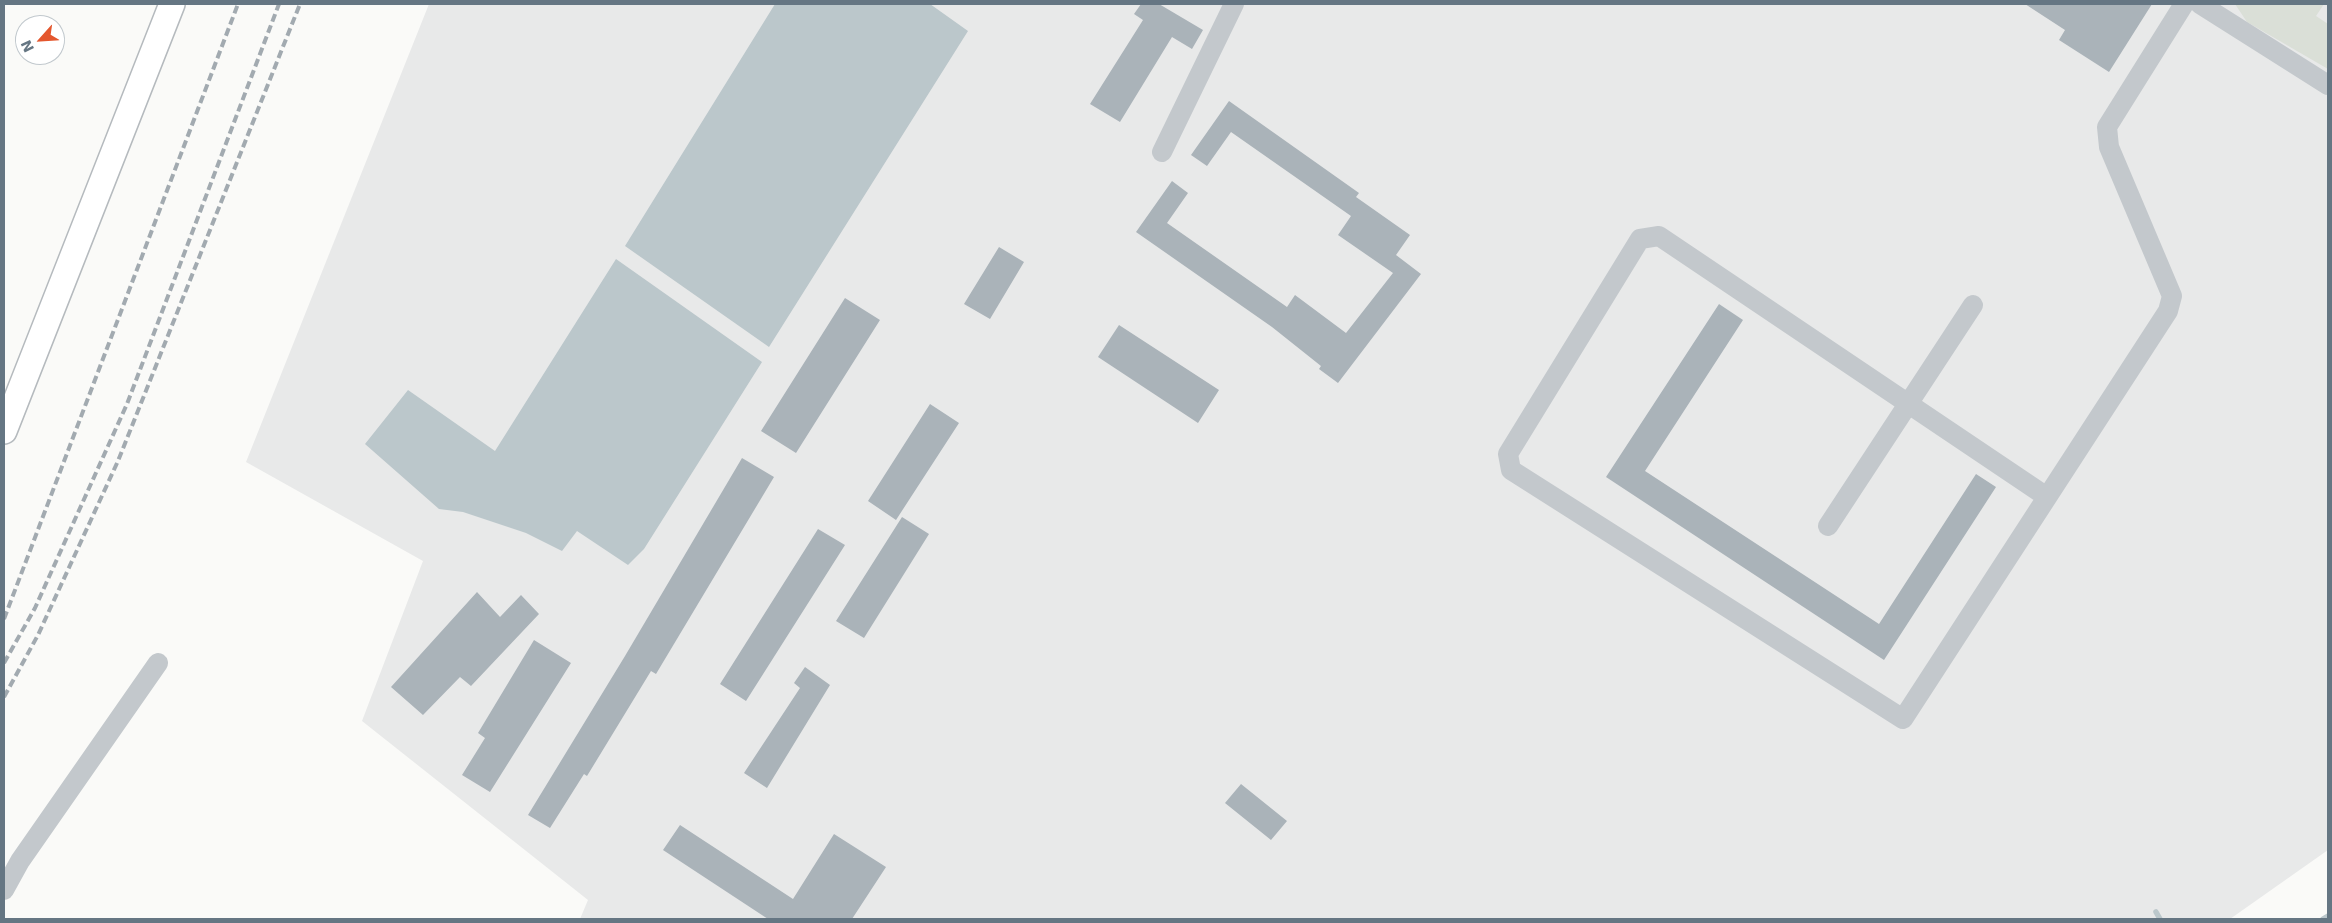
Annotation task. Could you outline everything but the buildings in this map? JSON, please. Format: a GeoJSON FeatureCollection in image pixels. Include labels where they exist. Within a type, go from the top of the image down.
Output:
{"type":"FeatureCollection","features":[{"type":"Feature","properties":{"kind":"main road"},"geometry":{"type":"LineString","coordinates":[[4,431],[172,4]]}},
{"type":"Feature","properties":{"kind":"street"},"geometry":{"type":"LineString","coordinates":[[1162,152],[1234,4]]}},
{"type":"Feature","properties":{"kind":"street"},"geometry":{"type":"LineString","coordinates":[[2047,497],[1660,236],[1640,240],[1508,454],[1511,470],[1903,719],[2168,311],[2172,296],[2109,147],[2107,127],[2184,4]]}},
{"type":"Feature","properties":{"kind":"street"},"geometry":{"type":"LineString","coordinates":[[2200,4],[2328,85]]}},
{"type":"Feature","properties":{"kind":"street"},"geometry":{"type":"LineString","coordinates":[[1828,526],[1973,305]]}},
{"type":"Feature","properties":{"kind":"street"},"geometry":{"type":"LineString","coordinates":[[4,890],[20,861],[158,663]]}},
{"type":"Feature","properties":{"kind":"shaded area"},"geometry":{"type":"Polygon","coordinates":[[[429,4],[2328,4],[2328,850],[2230,919],[580,919],[588,900],[362,721],[423,561],[246,462],[429,4]]]}},
{"type":"Feature","properties":{"kind":"shaded area"},"geometry":{"type":"Polygon","coordinates":[[[775,4],[930,4],[968,31],[769,347],[625,246],[775,4]]]}},
{"type":"Feature","properties":{"kind":"shaded area"},"geometry":{"type":"Polygon","coordinates":[[[2235,4],[2324,4],[2316,16],[2328,24],[2328,69],[2247,22],[2235,4]]]}},
{"type":"Feature","properties":{"kind":"shaded area"},"geometry":{"type":"Polygon","coordinates":[[[616,259],[762,362],[644,549],[628,565],[577,531],[562,551],[526,533],[463,512],[439,509],[365,444],[408,390],[495,451],[616,259]]]}},
{"type":"Feature","properties":{"kind":"waterway"},"geometry":{"type":"LineString","coordinates":[[2156,912],[2160,919]]}},
{"type":"Feature","properties":{"kind":"waterway"},"geometry":{"type":"LineString","coordinates":[[2323,919],[2328,916]]}},
{"type":"Feature","properties":{"kind":"railway"},"geometry":{"type":"LineString","coordinates":[[4,619],[238,4]]}},
{"type":"Feature","properties":{"kind":"railway"},"geometry":{"type":"LineString","coordinates":[[4,663],[35,608],[127,404],[279,4]]}},
{"type":"Feature","properties":{"kind":"railway"},"geometry":{"type":"LineString","coordinates":[[4,697],[38,635],[118,461],[300,4]]}}]}
